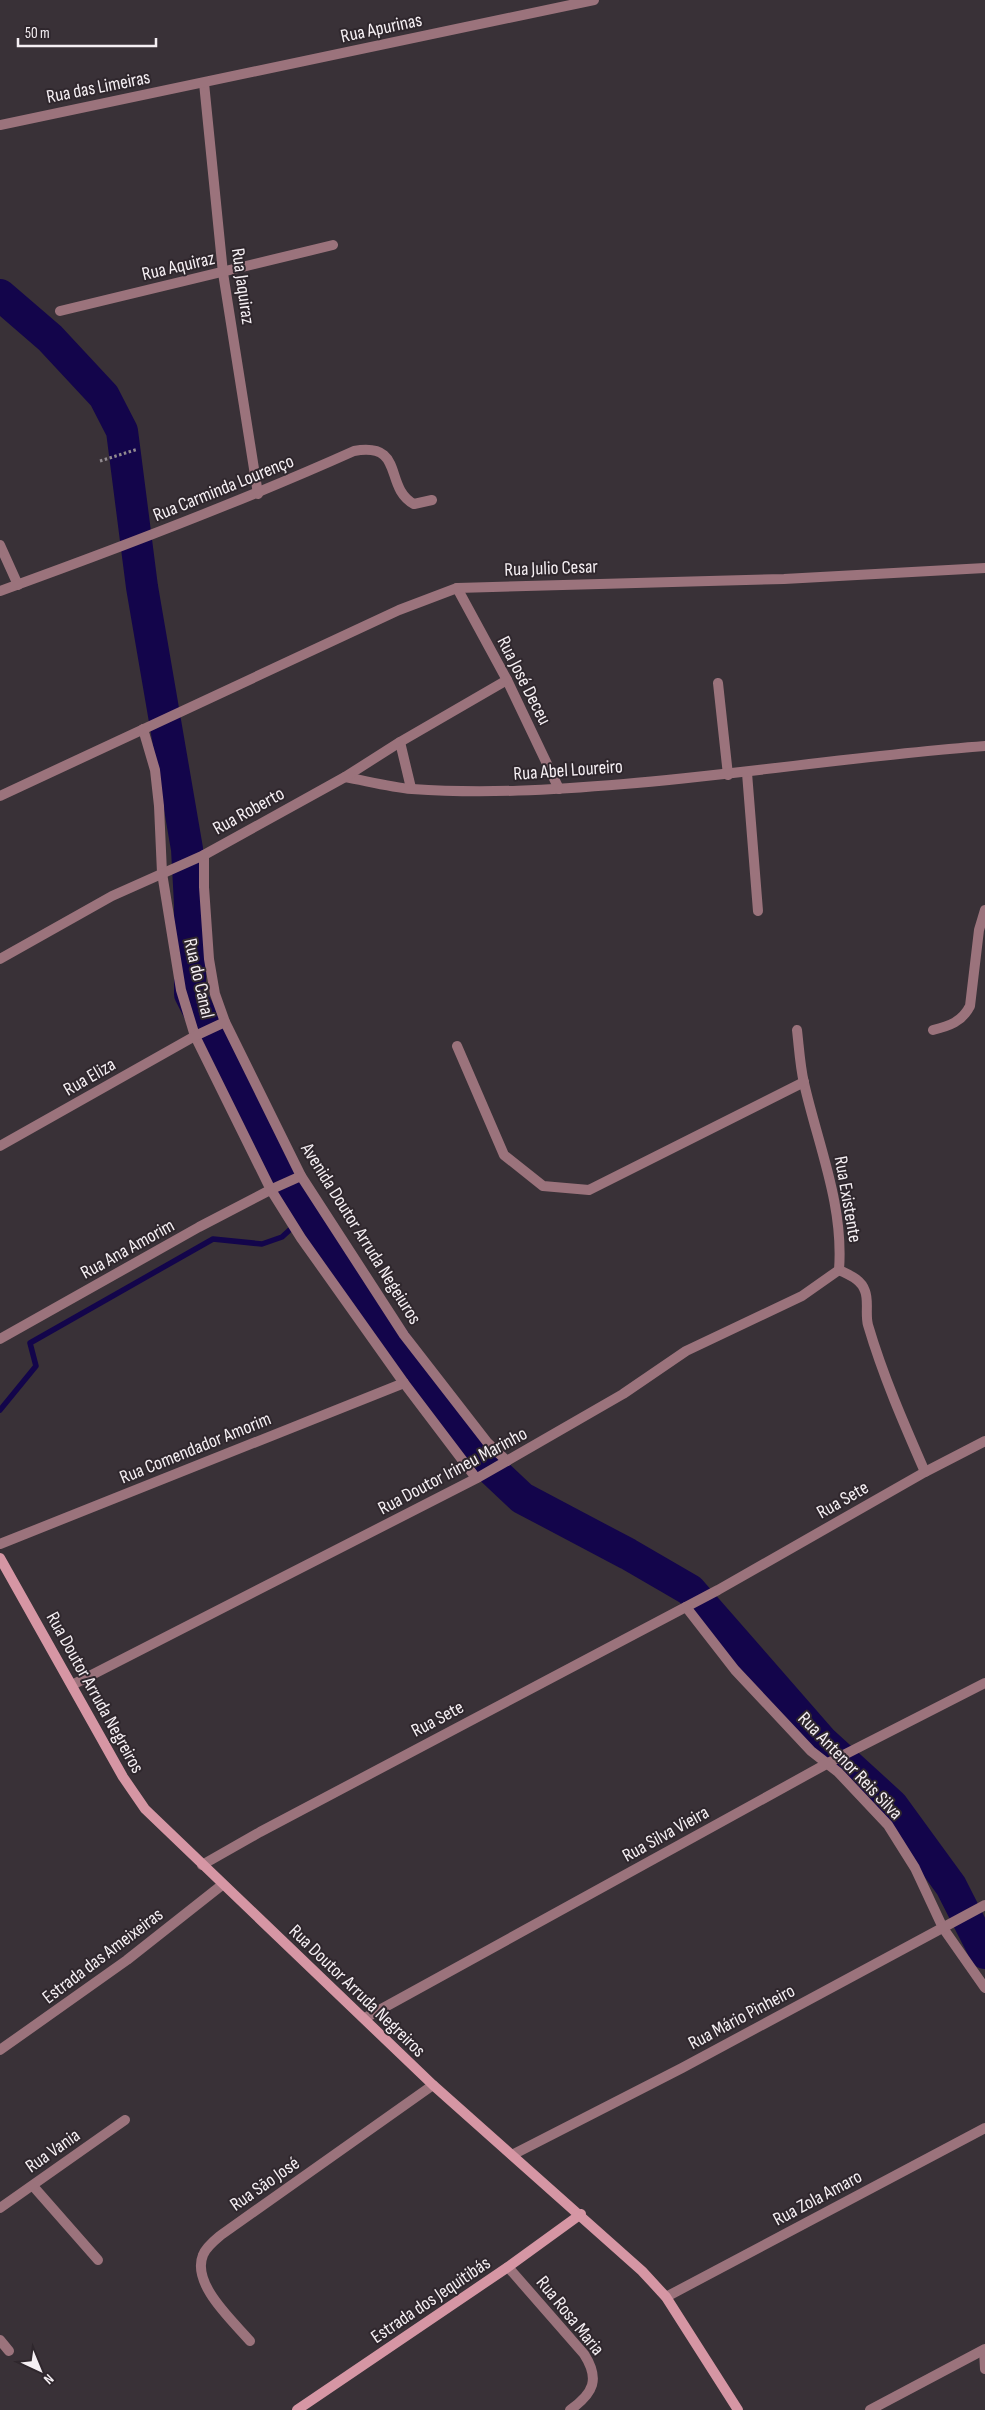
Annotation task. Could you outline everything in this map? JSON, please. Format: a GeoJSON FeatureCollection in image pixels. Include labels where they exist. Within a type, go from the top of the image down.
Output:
{"type":"FeatureCollection","features":[{"type":"Feature","properties":{"kind":"street","name":"Rua Apurinas"},"geometry":{"type":"LineString","coordinates":[[204,83],[594,0]]}},
{"type":"Feature","properties":{"kind":"street","name":"Rua das Limeiras"},"geometry":{"type":"LineString","coordinates":[[0,125],[204,83]]}},
{"type":"Feature","properties":{"kind":"street","name":"Rua Jaquiraz"},"geometry":{"type":"LineString","coordinates":[[204,83],[223,273],[258,494]]}},
{"type":"Feature","properties":{"kind":"street","name":"Rua Aquiraz"},"geometry":{"type":"LineString","coordinates":[[60,311],[334,245]]}},
{"type":"Feature","properties":{"kind":"street","name":"Rua Carminda Lourenço"},"geometry":{"type":"LineString","coordinates":[[0,591],[119,548],[258,494],[354,452],[369,448],[380,452],[389,461],[400,492],[406,499],[414,504],[432,500]]}},
{"type":"Feature","properties":{"kind":"street"},"geometry":{"type":"LineString","coordinates":[[0,545],[18,585]]}},
{"type":"Feature","properties":{"kind":"street","name":"Rua Julio Cesar"},"geometry":{"type":"LineString","coordinates":[[0,796],[399,610],[456,588],[784,579],[985,568]]}},
{"type":"Feature","properties":{"kind":"street","name":"Rua José Deceu"},"geometry":{"type":"LineString","coordinates":[[456,588],[507,680],[559,789]]}},
{"type":"Feature","properties":{"kind":"street","name":"Rua Roberto"},"geometry":{"type":"LineString","coordinates":[[0,958],[112,896],[200,857],[345,777],[400,742],[507,680]]}},
{"type":"Feature","properties":{"kind":"street"},"geometry":{"type":"LineString","coordinates":[[718,683],[728,775]]}},
{"type":"Feature","properties":{"kind":"street","name":"Rua do Canal"},"geometry":{"type":"LineString","coordinates":[[145,728],[155,770],[164,872],[181,990],[197,1035],[271,1189],[301,1238],[404,1383]]}},
{"type":"Feature","properties":{"kind":"street"},"geometry":{"type":"LineString","coordinates":[[400,742],[411,788]]}},
{"type":"Feature","properties":{"kind":"street","name":"Rua Abel Loureiro"},"geometry":{"type":"LineString","coordinates":[[345,777],[411,788],[518,791],[728,775],[925,751],[985,746]]}},
{"type":"Feature","properties":{"kind":"street"},"geometry":{"type":"LineString","coordinates":[[747,773],[758,910]]}},
{"type":"Feature","properties":{"kind":"street","name":"Avenida Doutor Arruda Negeiuros"},"geometry":{"type":"LineString","coordinates":[[200,857],[209,959],[222,1024],[300,1177],[404,1335],[505,1462]]}},
{"type":"Feature","properties":{"kind":"street"},"geometry":{"type":"LineString","coordinates":[[933,1030],[958,1021],[970,1006],[979,930],[985,910]]}},
{"type":"Feature","properties":{"kind":"street","name":"Rua Eliza"},"geometry":{"type":"LineString","coordinates":[[0,1146],[197,1035],[222,1024]]}},
{"type":"Feature","properties":{"kind":"street","name":"Rua Existente"},"geometry":{"type":"LineString","coordinates":[[797,1030],[804,1082],[830,1178],[839,1223],[841,1246],[839,1270],[853,1276],[861,1283],[866,1292],[865,1313],[884,1374],[925,1472]]}},
{"type":"Feature","properties":{"kind":"street"},"geometry":{"type":"LineString","coordinates":[[457,1046],[504,1155],[543,1186],[589,1190],[804,1082]]}},
{"type":"Feature","properties":{"kind":"street","name":"Rua Ana Amorim"},"geometry":{"type":"LineString","coordinates":[[0,1339],[271,1189],[300,1177]]}},
{"type":"Feature","properties":{"kind":"street","name":"Rua Doutor Irineu Marinho"},"geometry":{"type":"LineString","coordinates":[[72,1684],[478,1478],[623,1394],[686,1352],[802,1296],[839,1270]]}},
{"type":"Feature","properties":{"kind":"street"},"geometry":{"type":"LineString","coordinates":[[404,1383],[478,1478]]}},
{"type":"Feature","properties":{"kind":"street","name":"Rua Comendador Amorim"},"geometry":{"type":"LineString","coordinates":[[0,1544],[404,1383]]}},
{"type":"Feature","properties":{"kind":"street","name":"Rua Sete"},"geometry":{"type":"LineString","coordinates":[[202,1865],[269,1827],[718,1590],[925,1472],[985,1441]]}},
{"type":"Feature","properties":{"kind":"street","name":"Rua Doutor Arruda Negreiros"},"geometry":{"type":"LineString","coordinates":[[0,1558],[135,1797],[156,1821],[222,1885],[433,2085],[512,2156],[581,2214],[642,2271],[666,2298],[738,2410]]}},
{"type":"Feature","properties":{"kind":"street","name":"Rua Antenor Reis Silva"},"geometry":{"type":"LineString","coordinates":[[688,1606],[735,1670],[811,1751],[828,1763],[888,1825],[985,1988]]}},
{"type":"Feature","properties":{"kind":"street","name":"Rua Silva Vieira"},"geometry":{"type":"LineString","coordinates":[[364,2018],[828,1763],[985,1683]]}},
{"type":"Feature","properties":{"kind":"street","name":"Estrada das Ameixeiras"},"geometry":{"type":"LineString","coordinates":[[0,2050],[127,1960],[222,1885]]}},
{"type":"Feature","properties":{"kind":"street","name":"Rua Mário Pinheiro"},"geometry":{"type":"LineString","coordinates":[[512,2156],[682,2068],[981,1907]]}},
{"type":"Feature","properties":{"kind":"street","name":"Rua São José"},"geometry":{"type":"LineString","coordinates":[[250,2341],[209,2293],[203,2281],[201,2269],[206,2249],[222,2235],[433,2085]]}},
{"type":"Feature","properties":{"kind":"street","name":"Rua Vania"},"geometry":{"type":"LineString","coordinates":[[0,2208],[125,2120]]}},
{"type":"Feature","properties":{"kind":"street","name":"Rua Zola Amaro"},"geometry":{"type":"LineString","coordinates":[[666,2298],[985,2128]]}},
{"type":"Feature","properties":{"kind":"street"},"geometry":{"type":"LineString","coordinates":[[33,2186],[98,2260]]}},
{"type":"Feature","properties":{"kind":"street","name":"Estrada dos Jequitibás"},"geometry":{"type":"LineString","coordinates":[[297,2410],[581,2214]]}},
{"type":"Feature","properties":{"kind":"street","name":"Rua Rosa Maria"},"geometry":{"type":"LineString","coordinates":[[508,2266],[584,2354],[593,2369],[594,2380],[589,2393],[570,2410]]}},
{"type":"Feature","properties":{"kind":"street"},"geometry":{"type":"LineString","coordinates":[[0,2340],[9,2351]]}},
{"type":"Feature","properties":{"kind":"street"},"geometry":{"type":"LineString","coordinates":[[870,2410],[984,2349],[985,2369]]}},
{"type":"Feature","properties":{"kind":"path"},"geometry":{"type":"LineString","coordinates":[[100,461],[138,448]]}},
{"type":"Feature","properties":{"kind":"waterway"},"geometry":{"type":"LineString","coordinates":[[0,295],[50,338],[104,396],[122,431],[142,587],[187,849],[190,904],[190,994],[277,1164],[312,1222],[470,1449],[522,1498],[628,1554],[690,1590],[822,1741],[892,1805],[951,1886],[985,1953]]}},
{"type":"Feature","properties":{"kind":"waterway"},"geometry":{"type":"LineString","coordinates":[[0,1410],[36,1366],[30,1343],[213,1239],[262,1244],[282,1237],[307,1214]]}}]}
